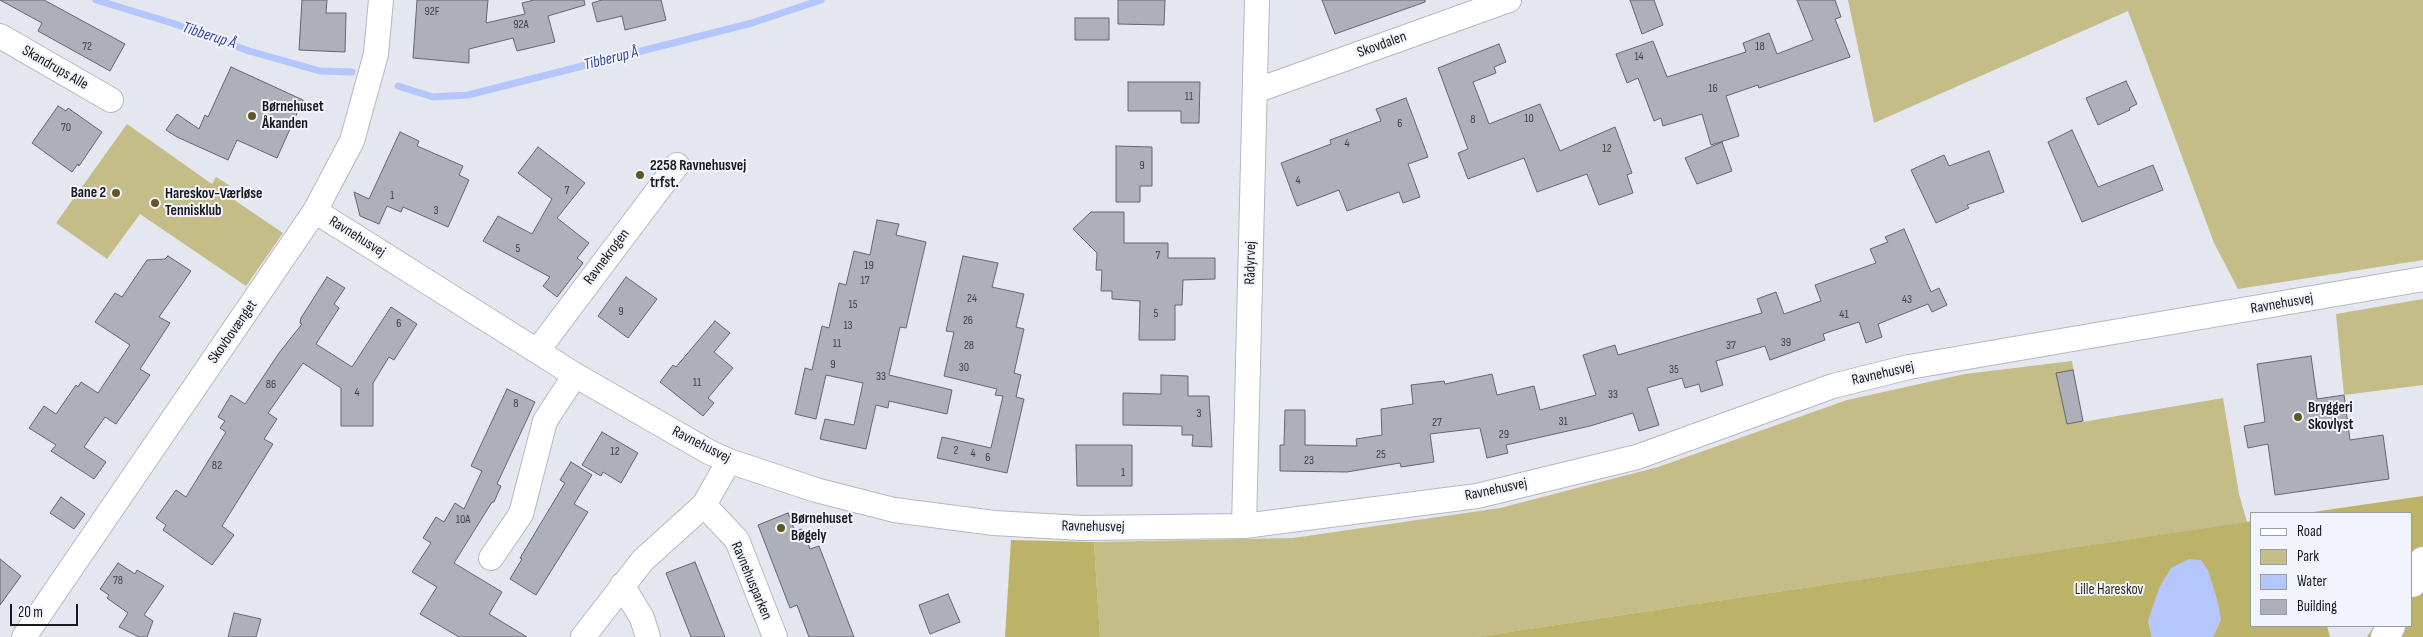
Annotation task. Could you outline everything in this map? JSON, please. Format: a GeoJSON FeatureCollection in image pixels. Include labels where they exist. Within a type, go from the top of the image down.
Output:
{"type":"FeatureCollection","features":[{"type":"Feature","properties":{"kind":"street","name":"Skovbovænget"},"geometry":{"type":"LineString","coordinates":[[24,637],[315,211],[352,142],[376,54],[381,0]]}},
{"type":"Feature","properties":{"kind":"street","name":"Rådyrvej"},"geometry":{"type":"LineString","coordinates":[[1244,526],[1257,0]]}},
{"type":"Feature","properties":{"kind":"street","name":"Skovdalen"},"geometry":{"type":"LineString","coordinates":[[1255,91],[1509,0]]}},
{"type":"Feature","properties":{"kind":"street","name":"Skandrups Alle"},"geometry":{"type":"LineString","coordinates":[[0,36],[111,100]]}},
{"type":"Feature","properties":{"kind":"street","name":"Ravnekrogen"},"geometry":{"type":"LineString","coordinates":[[538,350],[677,165]]}},
{"type":"Feature","properties":{"kind":"street","name":"Ravnehusvej"},"geometry":{"type":"LineString","coordinates":[[315,211],[575,375],[709,452],[729,461],[816,490],[894,510],[994,523],[1081,528],[1244,526],[1477,496],[1636,457],[1833,386],[1909,367],[2423,278]]}},
{"type":"Feature","properties":{"kind":"street"},"geometry":{"type":"LineString","coordinates":[[491,558],[521,514],[546,421],[575,375]]}},
{"type":"Feature","properties":{"kind":"street"},"geometry":{"type":"LineString","coordinates":[[583,637],[643,560],[704,505],[729,461]]}},
{"type":"Feature","properties":{"kind":"street","name":"Ravnehusparken"},"geometry":{"type":"LineString","coordinates":[[704,505],[737,540],[775,637]]}},
{"type":"Feature","properties":{"kind":"street"},"geometry":{"type":"LineString","coordinates":[[2413,581],[2423,561]]}},
{"type":"Feature","properties":{"kind":"street"},"geometry":{"type":"LineString","coordinates":[[622,585],[642,618],[648,637]]}},
{"type":"Feature","properties":{"kind":"green space"},"geometry":{"type":"Polygon","coordinates":[[[1848,0],[2423,0],[2423,260],[2238,289],[2214,243],[2128,11],[1874,123],[1848,0]]]}},
{"type":"Feature","properties":{"kind":"green space","name":"Hareskov-Værløse Tennisklub"},"geometry":{"type":"Polygon","coordinates":[[[127,124],[212,184],[216,177],[229,185],[224,193],[283,233],[246,286],[140,214],[107,259],[56,223],[127,124]]]}},
{"type":"Feature","properties":{"kind":"green space"},"geometry":{"type":"Polygon","coordinates":[[[2423,299],[2423,385],[2344,395],[2336,314],[2423,299]]]}},
{"type":"Feature","properties":{"kind":"green space"},"geometry":{"type":"Polygon","coordinates":[[[2072,361],[2082,422],[2223,398],[2239,494],[2247,522],[1475,637],[1100,637],[1094,542],[1293,538],[1500,508],[1658,467],[1847,400],[1965,374],[2072,361]]]}},
{"type":"Feature","properties":{"kind":"green space"},"geometry":{"type":"Polygon","coordinates":[[[2423,496],[2423,637],[2367,637],[2373,627],[2413,627],[2413,512],[2313,512],[2423,496]]]}},
{"type":"Feature","properties":{"kind":"green space","name":"Lille Hareskov"},"geometry":{"type":"Polygon","coordinates":[[[2250,521],[2250,627],[2327,627],[2330,637],[2213,637],[2221,619],[2148,621],[2152,637],[1475,637],[2250,521]]]}},
{"type":"Feature","properties":{"kind":"green space"},"geometry":{"type":"Polygon","coordinates":[[[1011,540],[1094,542],[1100,637],[1005,637],[1011,540]]]}},
{"type":"Feature","properties":{"kind":"water"},"geometry":{"type":"Polygon","coordinates":[[[2189,559],[2201,560],[2208,570],[2217,599],[2221,619],[2213,637],[2152,637],[2148,621],[2159,588],[2171,568],[2189,559]]]}},
{"type":"Feature","properties":{"kind":"building"},"geometry":{"type":"Polygon","coordinates":[[[0,0],[44,0],[125,44],[110,71],[38,31],[42,23],[0,0]]]}},
{"type":"Feature","properties":{"kind":"building"},"geometry":{"type":"Polygon","coordinates":[[[302,0],[327,0],[326,13],[346,13],[345,52],[299,50],[302,0]]]}},
{"type":"Feature","properties":{"kind":"building"},"geometry":{"type":"Polygon","coordinates":[[[417,0],[488,0],[486,23],[525,14],[522,3],[534,0],[584,0],[585,5],[548,16],[555,42],[517,51],[513,38],[469,49],[469,63],[413,58],[417,0]]]}},
{"type":"Feature","properties":{"kind":"building"},"geometry":{"type":"Polygon","coordinates":[[[602,0],[661,0],[666,20],[625,30],[622,16],[597,22],[592,3],[602,0]]]}},
{"type":"Feature","properties":{"kind":"building"},"geometry":{"type":"Polygon","coordinates":[[[1118,0],[1165,0],[1164,25],[1118,24],[1118,0]]]}},
{"type":"Feature","properties":{"kind":"building"},"geometry":{"type":"Polygon","coordinates":[[[1322,0],[1425,0],[1425,2],[1335,34],[1322,0]]]}},
{"type":"Feature","properties":{"kind":"building"},"geometry":{"type":"Polygon","coordinates":[[[1630,0],[1654,0],[1663,25],[1642,34],[1630,0]]]}},
{"type":"Feature","properties":{"kind":"building"},"geometry":{"type":"Polygon","coordinates":[[[1797,0],[1835,0],[1841,17],[1835,19],[1850,57],[1759,88],[1758,85],[1726,96],[1739,136],[1711,145],[1702,114],[1663,126],[1661,118],[1654,121],[1638,78],[1627,83],[1616,54],[1653,41],[1667,77],[1746,52],[1743,43],[1769,33],[1777,54],[1813,40],[1797,0]]]}},
{"type":"Feature","properties":{"kind":"building"},"geometry":{"type":"Polygon","coordinates":[[[1075,18],[1109,18],[1109,40],[1075,40],[1075,18]]]}},
{"type":"Feature","properties":{"kind":"building"},"geometry":{"type":"Polygon","coordinates":[[[1499,44],[1506,62],[1494,67],[1496,73],[1473,82],[1489,124],[1540,104],[1560,151],[1615,127],[1632,173],[1627,175],[1633,193],[1599,205],[1587,174],[1537,192],[1524,158],[1468,179],[1458,153],[1468,149],[1438,68],[1499,44]]]}},
{"type":"Feature","properties":{"kind":"building","name":"Børnehuset Åkanden"},"geometry":{"type":"Polygon","coordinates":[[[231,67],[303,100],[277,158],[237,140],[228,160],[177,137],[166,130],[177,114],[199,129],[205,115],[208,117],[231,67]]]}},
{"type":"Feature","properties":{"kind":"building"},"geometry":{"type":"Polygon","coordinates":[[[2126,81],[2137,104],[2129,108],[2130,110],[2098,125],[2086,98],[2126,81]]]}},
{"type":"Feature","properties":{"kind":"building"},"geometry":{"type":"Polygon","coordinates":[[[1128,82],[1200,82],[1199,123],[1181,123],[1181,111],[1128,111],[1128,82]]]}},
{"type":"Feature","properties":{"kind":"building"},"geometry":{"type":"Polygon","coordinates":[[[1406,98],[1428,157],[1408,164],[1420,197],[1403,203],[1399,192],[1347,211],[1339,190],[1297,206],[1281,163],[1331,144],[1330,140],[1381,121],[1376,109],[1406,98]]]}},
{"type":"Feature","properties":{"kind":"building"},"geometry":{"type":"Polygon","coordinates":[[[58,106],[66,111],[68,108],[102,132],[79,166],[78,164],[72,172],[32,143],[58,106]]]}},
{"type":"Feature","properties":{"kind":"building"},"geometry":{"type":"Polygon","coordinates":[[[2072,130],[2098,187],[2153,165],[2163,190],[2082,222],[2048,142],[2072,130]]]}},
{"type":"Feature","properties":{"kind":"building"},"geometry":{"type":"Polygon","coordinates":[[[400,132],[419,141],[417,146],[463,166],[459,175],[469,180],[448,227],[403,207],[401,212],[387,206],[379,224],[360,216],[354,192],[369,199],[400,132]]]}},
{"type":"Feature","properties":{"kind":"building"},"geometry":{"type":"Polygon","coordinates":[[[1722,142],[1732,171],[1697,184],[1685,158],[1722,142]]]}},
{"type":"Feature","properties":{"kind":"building"},"geometry":{"type":"Polygon","coordinates":[[[1116,146],[1152,147],[1152,186],[1140,186],[1140,202],[1116,202],[1116,146]]]}},
{"type":"Feature","properties":{"kind":"building"},"geometry":{"type":"Polygon","coordinates":[[[538,147],[585,183],[557,218],[589,243],[577,258],[583,263],[557,297],[543,286],[550,277],[483,241],[498,216],[532,234],[552,199],[518,173],[538,147]]]}},
{"type":"Feature","properties":{"kind":"building"},"geometry":{"type":"Polygon","coordinates":[[[1989,151],[2004,192],[1967,205],[1969,208],[1936,223],[1911,170],[1944,155],[1949,166],[1989,151]]]}},
{"type":"Feature","properties":{"kind":"building"},"geometry":{"type":"Polygon","coordinates":[[[1091,212],[1124,212],[1124,243],[1168,243],[1168,258],[1215,258],[1215,279],[1183,280],[1182,305],[1175,305],[1175,340],[1139,340],[1140,301],[1112,299],[1112,291],[1101,291],[1102,270],[1096,270],[1097,253],[1073,229],[1091,212]]]}},
{"type":"Feature","properties":{"kind":"building"},"geometry":{"type":"Polygon","coordinates":[[[877,220],[899,224],[896,235],[926,242],[906,328],[900,327],[889,375],[952,390],[947,414],[889,401],[888,408],[876,405],[866,449],[820,439],[825,419],[854,425],[863,383],[826,375],[816,419],[795,414],[805,368],[812,370],[822,326],[829,328],[839,283],[846,285],[854,251],[870,255],[877,220]]]}},
{"type":"Feature","properties":{"kind":"building"},"geometry":{"type":"Polygon","coordinates":[[[1904,229],[1931,292],[1939,288],[1947,305],[1932,312],[1928,304],[1878,324],[1882,337],[1866,343],[1859,322],[1823,334],[1825,340],[1770,360],[1765,346],[1716,361],[1723,385],[1701,392],[1699,384],[1685,388],[1682,378],[1647,388],[1659,425],[1639,431],[1633,413],[1590,426],[1506,445],[1508,453],[1487,458],[1480,428],[1430,434],[1434,462],[1401,467],[1400,463],[1347,472],[1280,471],[1280,445],[1284,445],[1285,410],[1305,410],[1305,445],[1357,446],[1356,439],[1382,435],[1381,409],[1413,404],[1411,385],[1444,381],[1445,384],[1492,374],[1497,395],[1534,386],[1540,410],[1596,395],[1583,355],[1615,345],[1618,355],[1762,313],[1757,299],[1776,292],[1784,314],[1821,301],[1815,285],[1876,263],[1870,249],[1888,242],[1885,237],[1904,229]]]}},
{"type":"Feature","properties":{"kind":"building"},"geometry":{"type":"Polygon","coordinates":[[[168,256],[191,271],[159,317],[170,323],[140,369],[150,375],[116,424],[105,417],[84,447],[106,462],[94,479],[51,451],[56,445],[29,428],[44,406],[56,414],[76,385],[78,387],[81,382],[98,393],[130,345],[95,322],[115,293],[122,297],[147,260],[165,259],[168,256]]]}},
{"type":"Feature","properties":{"kind":"building"},"geometry":{"type":"Polygon","coordinates":[[[963,256],[998,263],[992,287],[1024,294],[1016,327],[1024,329],[1014,373],[1021,375],[1016,397],[1024,399],[1007,473],[937,458],[942,437],[991,448],[1003,396],[995,395],[997,389],[944,376],[954,332],[946,331],[963,256]]]}},
{"type":"Feature","properties":{"kind":"building"},"geometry":{"type":"Polygon","coordinates":[[[327,277],[345,288],[334,304],[339,308],[316,344],[352,367],[391,307],[417,324],[394,360],[389,357],[373,383],[373,426],[341,426],[341,388],[303,363],[268,413],[277,419],[264,439],[273,444],[222,526],[234,535],[212,565],[163,530],[166,525],[156,518],[176,490],[186,497],[226,432],[220,428],[225,421],[218,417],[231,395],[245,404],[279,353],[302,324],[300,323],[301,318],[327,277]]]}},
{"type":"Feature","properties":{"kind":"building"},"geometry":{"type":"Polygon","coordinates":[[[626,277],[657,299],[628,338],[598,316],[626,277]]]}},
{"type":"Feature","properties":{"kind":"building"},"geometry":{"type":"Polygon","coordinates":[[[715,321],[730,333],[714,352],[733,368],[708,398],[714,403],[703,416],[660,382],[673,365],[676,367],[715,321]]]}},
{"type":"Feature","properties":{"kind":"building"},"geometry":{"type":"Polygon","coordinates":[[[2311,356],[2317,399],[2344,395],[2350,440],[2383,435],[2389,479],[2275,495],[2268,444],[2248,448],[2244,426],[2265,422],[2257,364],[2311,356]]]}},
{"type":"Feature","properties":{"kind":"building"},"geometry":{"type":"Polygon","coordinates":[[[2073,370],[2083,421],[2067,424],[2056,373],[2073,370]]]}},
{"type":"Feature","properties":{"kind":"building"},"geometry":{"type":"Polygon","coordinates":[[[1161,375],[1188,376],[1188,396],[1209,396],[1212,447],[1192,446],[1193,435],[1182,435],[1182,426],[1123,425],[1123,393],[1161,394],[1161,375]]]}},
{"type":"Feature","properties":{"kind":"building"},"geometry":{"type":"Polygon","coordinates":[[[507,389],[535,402],[497,484],[501,486],[494,502],[492,502],[454,563],[502,592],[489,614],[527,637],[459,637],[420,614],[437,587],[412,572],[431,543],[423,538],[436,517],[444,522],[455,503],[464,509],[482,471],[471,466],[507,389]]]}},
{"type":"Feature","properties":{"kind":"building"},"geometry":{"type":"Polygon","coordinates":[[[602,432],[638,453],[621,483],[603,472],[601,476],[582,465],[602,432]]]}},
{"type":"Feature","properties":{"kind":"building"},"geometry":{"type":"Polygon","coordinates":[[[1076,445],[1132,445],[1132,486],[1077,486],[1076,445]]]}},
{"type":"Feature","properties":{"kind":"building"},"geometry":{"type":"Polygon","coordinates":[[[571,462],[592,475],[574,504],[588,512],[536,595],[510,579],[522,559],[520,558],[565,483],[560,480],[571,462]]]}},
{"type":"Feature","properties":{"kind":"building"},"geometry":{"type":"Polygon","coordinates":[[[61,497],[85,514],[74,529],[50,513],[61,497]]]}},
{"type":"Feature","properties":{"kind":"building"},"geometry":{"type":"Polygon","coordinates":[[[788,513],[795,531],[802,529],[810,549],[819,546],[854,637],[809,637],[797,605],[790,608],[758,525],[788,513]]]}},
{"type":"Feature","properties":{"kind":"building"},"geometry":{"type":"Polygon","coordinates":[[[0,559],[21,576],[0,605],[0,559]]]}},
{"type":"Feature","properties":{"kind":"building"},"geometry":{"type":"Polygon","coordinates":[[[695,562],[725,637],[691,637],[666,573],[695,562]]]}},
{"type":"Feature","properties":{"kind":"building"},"geometry":{"type":"Polygon","coordinates":[[[118,563],[135,574],[137,570],[164,586],[144,615],[153,621],[147,637],[139,637],[119,627],[128,613],[107,598],[109,595],[100,589],[118,563]]]}},
{"type":"Feature","properties":{"kind":"building"},"geometry":{"type":"Polygon","coordinates":[[[948,594],[960,622],[930,634],[919,605],[948,594]]]}},
{"type":"Feature","properties":{"kind":"building"},"geometry":{"type":"Polygon","coordinates":[[[234,613],[261,619],[256,637],[228,637],[234,613]]]}},
{"type":"Feature","properties":{"kind":"waterway","name":"Tibberup Å"},"geometry":{"type":"LineString","coordinates":[[96,0],[175,24],[249,51],[320,71],[352,72]]}},
{"type":"Feature","properties":{"kind":"waterway","name":"Tibberup Å"},"geometry":{"type":"LineString","coordinates":[[398,86],[433,97],[468,95],[752,23],[821,0]]}},
{"type":"Feature","properties":{"kind":"place","name":"Børnehuset Åkanden"},"geometry":{"type":"Point","coordinates":[252,116]}},
{"type":"Feature","properties":{"kind":"place","name":"2258 Ravnehusvej trfst."},"geometry":{"type":"Point","coordinates":[640,175]}},
{"type":"Feature","properties":{"kind":"place","name":"Bane 2"},"geometry":{"type":"Point","coordinates":[116,193]}},
{"type":"Feature","properties":{"kind":"place","name":"Hareskov-Værløse Tennisklub"},"geometry":{"type":"Point","coordinates":[155,203]}},
{"type":"Feature","properties":{"kind":"place","name":"Bryggeri Skovlyst"},"geometry":{"type":"Point","coordinates":[2298,417]}},
{"type":"Feature","properties":{"kind":"place","name":"Børnehuset Bøgely"},"geometry":{"type":"Point","coordinates":[781,528]}}]}
